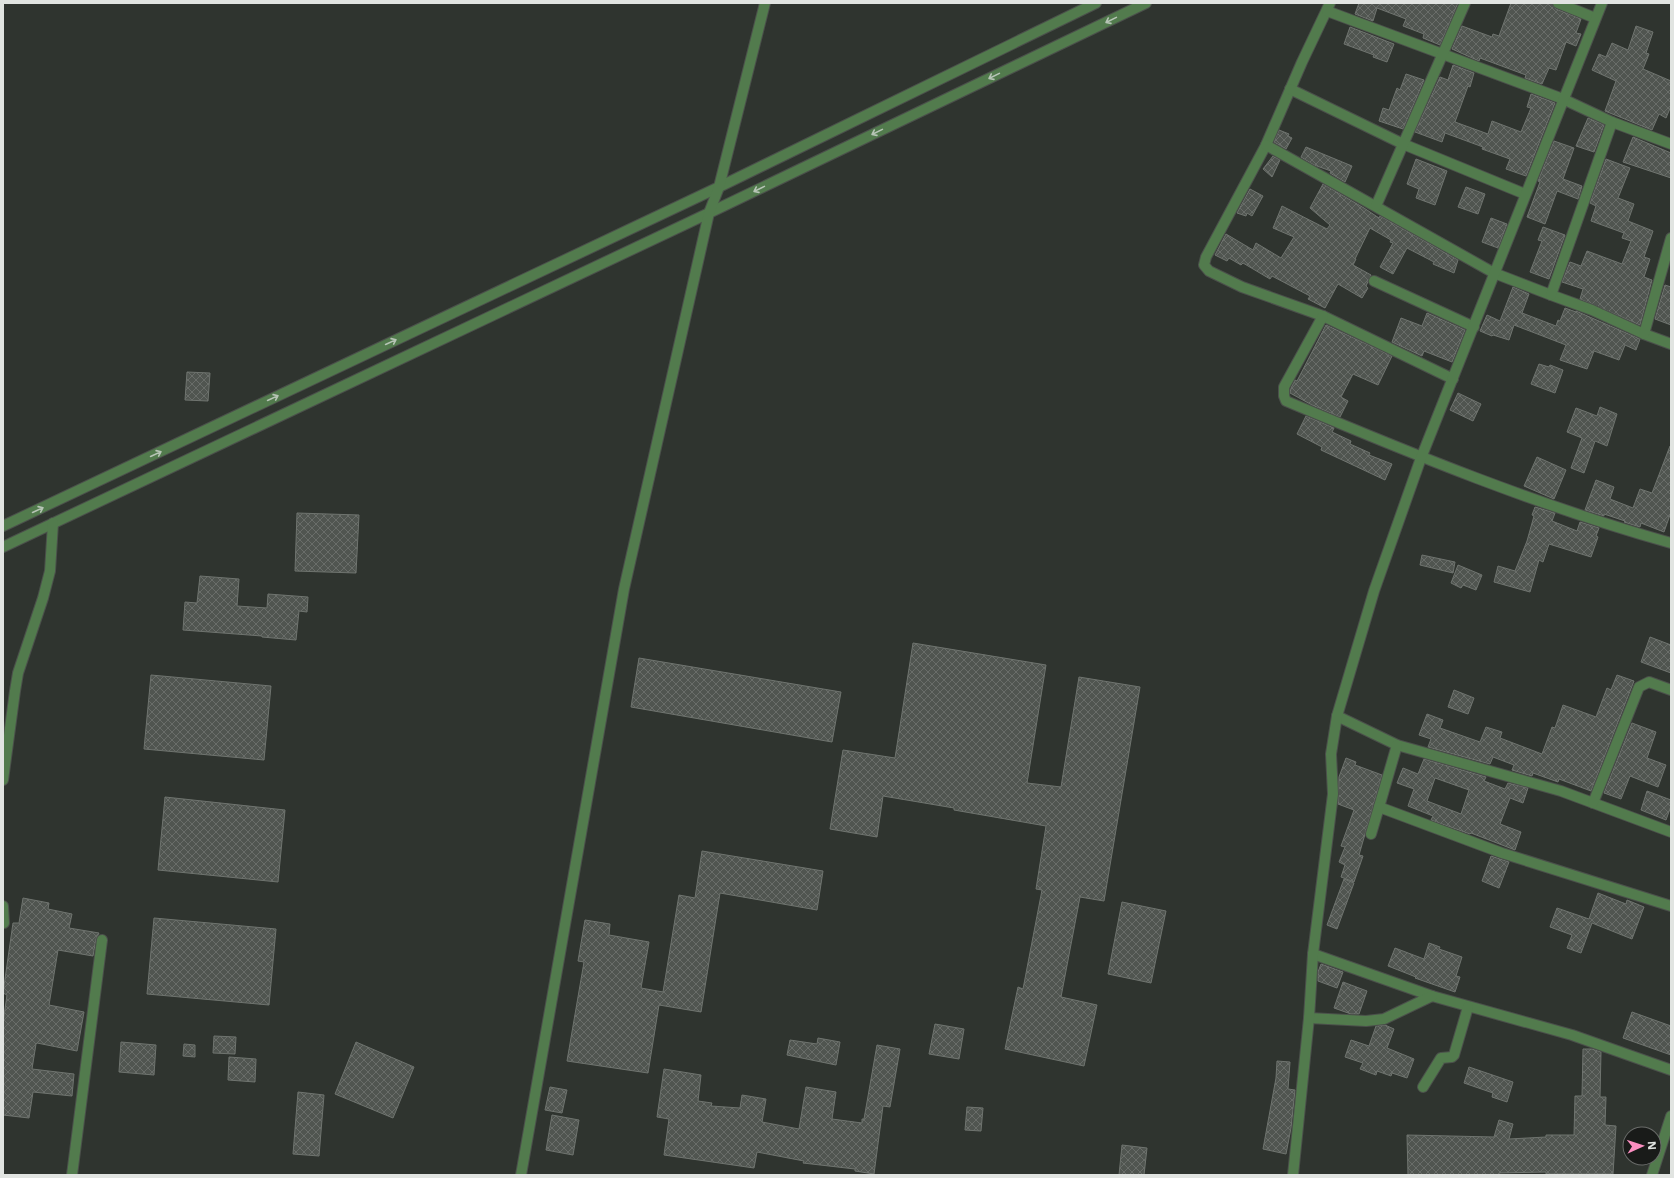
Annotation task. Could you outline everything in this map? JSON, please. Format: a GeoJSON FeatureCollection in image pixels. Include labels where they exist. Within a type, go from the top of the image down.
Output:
{"type":"FeatureCollection","features":[{"type":"Feature","properties":{"kind":"street"},"geometry":{"type":"LineString","coordinates":[[521,1175],[624,589],[709,213],[719,187],[765,3]]}},
{"type":"Feature","properties":{"kind":"street"},"geometry":{"type":"LineString","coordinates":[[3,526],[719,187],[1096,3]]}},
{"type":"Feature","properties":{"kind":"street"},"geometry":{"type":"LineString","coordinates":[[3,547],[709,213],[1146,3]]}},
{"type":"Feature","properties":{"kind":"street"},"geometry":{"type":"LineString","coordinates":[[1376,206],[1465,3]]}},
{"type":"Feature","properties":{"kind":"street"},"geometry":{"type":"LineString","coordinates":[[1558,3],[1595,18]]}},
{"type":"Feature","properties":{"kind":"street"},"geometry":{"type":"LineString","coordinates":[[1293,1175],[1309,1018],[1313,954],[1333,794],[1331,754],[1337,716],[1374,591],[1421,458],[1602,3]]}},
{"type":"Feature","properties":{"kind":"street"},"geometry":{"type":"LineString","coordinates":[[1453,379],[1323,316],[1242,286],[1209,271],[1204,265],[1206,257],[1266,145],[1328,7],[1442,54],[1563,99],[1612,122],[1671,144]]}},
{"type":"Feature","properties":{"kind":"street"},"geometry":{"type":"LineString","coordinates":[[1290,89],[1403,144],[1525,194]]}},
{"type":"Feature","properties":{"kind":"street"},"geometry":{"type":"LineString","coordinates":[[1551,295],[1612,122]]}},
{"type":"Feature","properties":{"kind":"street"},"geometry":{"type":"LineString","coordinates":[[1266,145],[1494,273],[1592,310],[1644,334],[1671,344]]}},
{"type":"Feature","properties":{"kind":"street"},"geometry":{"type":"LineString","coordinates":[[1644,334],[1671,238]]}},
{"type":"Feature","properties":{"kind":"street"},"geometry":{"type":"LineString","coordinates":[[1374,281],[1474,327]]}},
{"type":"Feature","properties":{"kind":"street"},"geometry":{"type":"LineString","coordinates":[[1323,316],[1284,386],[1284,396],[1286,401],[1421,458],[1560,508],[1671,543]]}},
{"type":"Feature","properties":{"kind":"street"},"geometry":{"type":"LineString","coordinates":[[3,780],[18,673],[43,598],[50,571],[54,523]]}},
{"type":"Feature","properties":{"kind":"street"},"geometry":{"type":"LineString","coordinates":[[1592,803],[1639,687],[1649,682],[1671,690]]}},
{"type":"Feature","properties":{"kind":"street"},"geometry":{"type":"LineString","coordinates":[[1337,716],[1397,745],[1561,791],[1671,832]]}},
{"type":"Feature","properties":{"kind":"street"},"geometry":{"type":"LineString","coordinates":[[1371,834],[1397,745]]}},
{"type":"Feature","properties":{"kind":"street"},"geometry":{"type":"LineString","coordinates":[[1379,807],[1502,853],[1671,906]]}},
{"type":"Feature","properties":{"kind":"street"},"geometry":{"type":"LineString","coordinates":[[3,906],[4,923]]}},
{"type":"Feature","properties":{"kind":"street"},"geometry":{"type":"LineString","coordinates":[[72,1175],[102,940]]}},
{"type":"Feature","properties":{"kind":"street"},"geometry":{"type":"LineString","coordinates":[[1313,954],[1432,996],[1572,1035],[1671,1070]]}},
{"type":"Feature","properties":{"kind":"street"},"geometry":{"type":"LineString","coordinates":[[1309,1018],[1366,1021],[1384,1019],[1432,996]]}},
{"type":"Feature","properties":{"kind":"street"},"geometry":{"type":"LineString","coordinates":[[1423,1087],[1441,1058],[1452,1057],[1454,1054],[1468,1007]]}},
{"type":"Feature","properties":{"kind":"street"},"geometry":{"type":"LineString","coordinates":[[1652,1175],[1671,1116]]}},
{"type":"Feature","properties":{"kind":"building"},"geometry":{"type":"Polygon","coordinates":[[[1359,3],[1458,3],[1440,45],[1423,38],[1424,34],[1403,26],[1406,19],[1377,8],[1373,21],[1355,14],[1359,3]]]}},
{"type":"Feature","properties":{"kind":"building"},"geometry":{"type":"Polygon","coordinates":[[[1511,3],[1552,3],[1556,9],[1581,19],[1576,33],[1581,34],[1576,46],[1566,42],[1556,70],[1549,68],[1542,84],[1525,78],[1526,75],[1480,58],[1479,61],[1452,49],[1462,26],[1492,37],[1493,34],[1499,36],[1511,3]]]}},
{"type":"Feature","properties":{"kind":"building"},"geometry":{"type":"Polygon","coordinates":[[[1636,26],[1653,32],[1646,53],[1649,54],[1643,69],[1671,81],[1671,106],[1666,118],[1659,114],[1652,130],[1605,111],[1616,81],[1592,70],[1599,54],[1606,57],[1612,43],[1628,50],[1636,26]]]}},
{"type":"Feature","properties":{"kind":"building"},"geometry":{"type":"Polygon","coordinates":[[[1350,27],[1394,44],[1387,62],[1373,57],[1374,55],[1344,44],[1350,27]]]}},
{"type":"Feature","properties":{"kind":"building"},"geometry":{"type":"Polygon","coordinates":[[[1453,65],[1474,73],[1470,87],[1468,86],[1455,122],[1488,134],[1492,121],[1521,132],[1531,108],[1527,107],[1531,94],[1555,103],[1526,176],[1506,169],[1510,159],[1482,149],[1483,147],[1445,133],[1442,142],[1415,132],[1440,77],[1448,80],[1453,65]]]}},
{"type":"Feature","properties":{"kind":"building"},"geometry":{"type":"Polygon","coordinates":[[[1406,74],[1424,80],[1403,129],[1379,121],[1383,108],[1389,110],[1397,88],[1400,90],[1406,74]]]}},
{"type":"Feature","properties":{"kind":"building"},"geometry":{"type":"Polygon","coordinates":[[[1588,118],[1604,125],[1594,152],[1576,146],[1588,118]]]}},
{"type":"Feature","properties":{"kind":"building"},"geometry":{"type":"Polygon","coordinates":[[[1279,130],[1289,134],[1288,136],[1292,138],[1286,149],[1274,142],[1279,130]]]}},
{"type":"Feature","properties":{"kind":"building"},"geometry":{"type":"Polygon","coordinates":[[[1633,137],[1671,153],[1671,178],[1623,162],[1633,137]]]}},
{"type":"Feature","properties":{"kind":"building"},"geometry":{"type":"Polygon","coordinates":[[[1554,141],[1574,148],[1563,179],[1582,186],[1578,199],[1557,191],[1545,224],[1527,217],[1540,182],[1538,181],[1554,141]]]}},
{"type":"Feature","properties":{"kind":"building"},"geometry":{"type":"Polygon","coordinates":[[[1306,147],[1352,166],[1345,182],[1330,173],[1331,171],[1314,165],[1301,157],[1306,147]]]}},
{"type":"Feature","properties":{"kind":"building"},"geometry":{"type":"Polygon","coordinates":[[[1273,156],[1280,160],[1272,177],[1263,169],[1273,156]]]}},
{"type":"Feature","properties":{"kind":"building"},"geometry":{"type":"Polygon","coordinates":[[[1416,159],[1447,171],[1435,205],[1416,198],[1419,189],[1407,184],[1416,159]]]}},
{"type":"Feature","properties":{"kind":"building"},"geometry":{"type":"Polygon","coordinates":[[[1606,159],[1630,168],[1618,198],[1634,204],[1628,221],[1653,231],[1644,257],[1650,259],[1644,277],[1652,280],[1640,325],[1580,299],[1583,289],[1562,282],[1570,262],[1581,266],[1587,251],[1622,264],[1631,241],[1622,238],[1624,233],[1591,221],[1596,206],[1590,203],[1606,159]]]}},
{"type":"Feature","properties":{"kind":"building"},"geometry":{"type":"Polygon","coordinates":[[[1323,184],[1379,218],[1380,216],[1458,260],[1454,273],[1433,264],[1434,262],[1407,248],[1393,274],[1380,267],[1393,243],[1390,242],[1391,240],[1370,228],[1353,265],[1371,275],[1366,286],[1368,288],[1362,298],[1338,284],[1325,308],[1308,299],[1310,296],[1272,276],[1270,279],[1243,263],[1241,265],[1229,258],[1227,261],[1215,255],[1226,234],[1253,250],[1256,243],[1281,258],[1294,237],[1273,228],[1282,206],[1327,229],[1330,225],[1310,208],[1323,184]]]}},
{"type":"Feature","properties":{"kind":"building"},"geometry":{"type":"Polygon","coordinates":[[[1466,187],[1485,194],[1478,214],[1458,207],[1466,187]]]}},
{"type":"Feature","properties":{"kind":"building"},"geometry":{"type":"Polygon","coordinates":[[[1250,189],[1263,196],[1252,216],[1247,213],[1246,216],[1237,213],[1250,189]]]}},
{"type":"Feature","properties":{"kind":"building"},"geometry":{"type":"Polygon","coordinates":[[[1491,218],[1507,224],[1498,248],[1482,242],[1491,218]]]}},
{"type":"Feature","properties":{"kind":"building"},"geometry":{"type":"Polygon","coordinates":[[[1543,227],[1565,235],[1549,279],[1530,272],[1542,241],[1538,240],[1543,227]]]}},
{"type":"Feature","properties":{"kind":"building"},"geometry":{"type":"Polygon","coordinates":[[[1665,285],[1671,287],[1671,325],[1655,319],[1665,285]]]}},
{"type":"Feature","properties":{"kind":"building"},"geometry":{"type":"Polygon","coordinates":[[[1513,287],[1529,294],[1522,313],[1556,326],[1558,320],[1560,321],[1565,308],[1576,311],[1640,339],[1636,350],[1625,345],[1619,360],[1594,351],[1587,369],[1560,360],[1566,345],[1514,325],[1509,340],[1493,335],[1492,336],[1480,331],[1487,315],[1500,321],[1513,287]]]}},
{"type":"Feature","properties":{"kind":"building"},"geometry":{"type":"Polygon","coordinates":[[[1427,313],[1465,330],[1452,362],[1424,351],[1422,356],[1392,342],[1401,318],[1422,326],[1427,313]]]}},
{"type":"Feature","properties":{"kind":"building"},"geometry":{"type":"Polygon","coordinates":[[[1326,325],[1392,356],[1378,385],[1353,374],[1341,397],[1348,401],[1340,417],[1312,405],[1290,393],[1295,380],[1297,381],[1326,325]]]}},
{"type":"Feature","properties":{"kind":"building"},"geometry":{"type":"Polygon","coordinates":[[[1539,364],[1549,367],[1550,365],[1563,370],[1555,393],[1531,384],[1539,364]]]}},
{"type":"Feature","properties":{"kind":"building"},"geometry":{"type":"Polygon","coordinates":[[[187,372],[210,373],[208,401],[185,400],[187,372]]]}},
{"type":"Feature","properties":{"kind":"building"},"geometry":{"type":"Polygon","coordinates":[[[1458,393],[1481,404],[1473,421],[1450,410],[1458,393]]]}},
{"type":"Feature","properties":{"kind":"building"},"geometry":{"type":"Polygon","coordinates":[[[1600,407],[1617,414],[1607,446],[1595,441],[1584,473],[1571,468],[1582,438],[1567,432],[1576,408],[1597,416],[1600,407]]]}},
{"type":"Feature","properties":{"kind":"building"},"geometry":{"type":"Polygon","coordinates":[[[1306,416],[1334,428],[1332,432],[1351,441],[1350,444],[1370,453],[1369,455],[1392,464],[1385,480],[1321,450],[1322,447],[1297,434],[1306,416]]]}},
{"type":"Feature","properties":{"kind":"building"},"geometry":{"type":"Polygon","coordinates":[[[1670,446],[1671,512],[1664,532],[1641,523],[1640,527],[1604,514],[1604,516],[1585,510],[1596,480],[1614,487],[1610,499],[1633,508],[1640,489],[1652,493],[1670,446]]]}},
{"type":"Feature","properties":{"kind":"building"},"geometry":{"type":"Polygon","coordinates":[[[1537,457],[1566,470],[1554,499],[1524,486],[1537,457]]]}},
{"type":"Feature","properties":{"kind":"building"},"geometry":{"type":"Polygon","coordinates":[[[1535,507],[1555,513],[1552,521],[1577,531],[1580,522],[1599,528],[1596,536],[1598,537],[1591,557],[1549,544],[1543,562],[1539,560],[1530,592],[1494,582],[1498,566],[1515,571],[1527,541],[1535,507]]]}},
{"type":"Feature","properties":{"kind":"building"},"geometry":{"type":"Polygon","coordinates":[[[297,513],[359,515],[356,573],[295,571],[297,513]]]}},
{"type":"Feature","properties":{"kind":"building"},"geometry":{"type":"Polygon","coordinates":[[[1422,555],[1455,562],[1453,573],[1420,565],[1422,555]]]}},
{"type":"Feature","properties":{"kind":"building"},"geometry":{"type":"Polygon","coordinates":[[[1458,565],[1482,575],[1476,590],[1463,585],[1461,588],[1451,583],[1458,565]]]}},
{"type":"Feature","properties":{"kind":"building"},"geometry":{"type":"Polygon","coordinates":[[[200,576],[239,579],[237,606],[267,608],[268,594],[308,597],[307,612],[299,611],[296,640],[183,630],[185,602],[197,603],[200,576]]]}},
{"type":"Feature","properties":{"kind":"building"},"geometry":{"type":"Polygon","coordinates":[[[1650,637],[1671,645],[1671,673],[1641,662],[1650,637]]]}},
{"type":"Feature","properties":{"kind":"building"},"geometry":{"type":"Polygon","coordinates":[[[913,643],[1046,665],[1027,783],[1061,787],[1079,677],[1140,687],[1104,901],[1080,897],[1061,997],[1097,1005],[1084,1066],[1005,1049],[1018,987],[1023,989],[1042,890],[1036,889],[1046,826],[883,796],[877,837],[830,829],[843,750],[895,758],[913,643]]]}},
{"type":"Feature","properties":{"kind":"building"},"geometry":{"type":"Polygon","coordinates":[[[639,658],[841,692],[832,742],[631,707],[639,658]]]}},
{"type":"Feature","properties":{"kind":"building"},"geometry":{"type":"Polygon","coordinates":[[[151,675],[271,686],[264,760],[144,749],[151,675]]]}},
{"type":"Feature","properties":{"kind":"building"},"geometry":{"type":"Polygon","coordinates":[[[1617,675],[1634,681],[1591,791],[1559,779],[1558,782],[1533,773],[1532,776],[1512,770],[1514,765],[1493,757],[1490,764],[1428,747],[1431,739],[1419,735],[1427,714],[1443,720],[1440,728],[1480,742],[1486,727],[1502,732],[1500,738],[1542,754],[1552,727],[1555,728],[1563,705],[1596,717],[1607,688],[1611,690],[1617,675]]]}},
{"type":"Feature","properties":{"kind":"building"},"geometry":{"type":"Polygon","coordinates":[[[1454,690],[1474,698],[1468,714],[1448,707],[1454,690]]]}},
{"type":"Feature","properties":{"kind":"building"},"geometry":{"type":"Polygon","coordinates":[[[1632,723],[1656,732],[1647,758],[1666,765],[1658,787],[1630,776],[1621,799],[1604,793],[1632,723]]]}},
{"type":"Feature","properties":{"kind":"building"},"geometry":{"type":"Polygon","coordinates":[[[1346,758],[1356,762],[1355,765],[1382,775],[1359,855],[1363,856],[1354,882],[1341,877],[1345,865],[1339,862],[1345,847],[1341,846],[1354,810],[1338,804],[1339,777],[1346,758]]]}},
{"type":"Feature","properties":{"kind":"building"},"geometry":{"type":"Polygon","coordinates":[[[1424,759],[1486,777],[1484,781],[1505,789],[1508,783],[1528,788],[1523,803],[1510,798],[1500,824],[1521,832],[1515,850],[1471,833],[1470,834],[1431,820],[1433,816],[1408,806],[1414,789],[1397,783],[1403,768],[1418,774],[1424,759]],[[1435,778],[1427,801],[1461,814],[1469,790],[1435,778]]]}},
{"type":"Feature","properties":{"kind":"building"},"geometry":{"type":"Polygon","coordinates":[[[1647,791],[1671,800],[1671,806],[1666,820],[1641,810],[1647,791]]]}},
{"type":"Feature","properties":{"kind":"building"},"geometry":{"type":"Polygon","coordinates":[[[165,797],[285,810],[278,882],[158,870],[165,797]]]}},
{"type":"Feature","properties":{"kind":"building"},"geometry":{"type":"Polygon","coordinates":[[[702,851],[823,871],[817,910],[720,893],[701,1012],[659,1005],[648,1073],[567,1061],[584,962],[578,961],[585,920],[610,924],[609,935],[649,942],[641,988],[663,992],[679,895],[695,898],[702,851]]]}},
{"type":"Feature","properties":{"kind":"building"},"geometry":{"type":"Polygon","coordinates":[[[1491,856],[1509,862],[1499,888],[1482,881],[1491,856]]]}},
{"type":"Feature","properties":{"kind":"building"},"geometry":{"type":"Polygon","coordinates":[[[1344,879],[1354,883],[1337,929],[1327,925],[1344,879]]]}},
{"type":"Feature","properties":{"kind":"building"},"geometry":{"type":"Polygon","coordinates":[[[1598,893],[1626,904],[1627,900],[1644,907],[1632,939],[1592,923],[1581,953],[1567,948],[1572,935],[1550,927],[1557,908],[1589,919],[1598,893]]]}},
{"type":"Feature","properties":{"kind":"building"},"geometry":{"type":"Polygon","coordinates":[[[23,898],[49,903],[48,909],[72,914],[69,928],[99,933],[96,939],[93,956],[58,950],[49,1005],[84,1012],[77,1051],[36,1044],[32,1069],[74,1074],[72,1096],[33,1092],[29,1118],[3,1115],[3,1023],[7,995],[3,993],[13,923],[19,923],[23,898]]]}},
{"type":"Feature","properties":{"kind":"building"},"geometry":{"type":"Polygon","coordinates":[[[1122,902],[1166,911],[1151,983],[1108,974],[1122,902]]]}},
{"type":"Feature","properties":{"kind":"building"},"geometry":{"type":"Polygon","coordinates":[[[154,918],[276,929],[269,1005],[147,994],[154,918]]]}},
{"type":"Feature","properties":{"kind":"building"},"geometry":{"type":"Polygon","coordinates":[[[1429,943],[1440,947],[1439,949],[1462,957],[1456,976],[1460,977],[1455,992],[1415,978],[1416,977],[1388,966],[1395,948],[1424,959],[1429,943]]]}},
{"type":"Feature","properties":{"kind":"building"},"geometry":{"type":"Polygon","coordinates":[[[1321,964],[1343,972],[1337,988],[1318,981],[1318,972],[1321,964]]]}},
{"type":"Feature","properties":{"kind":"building"},"geometry":{"type":"Polygon","coordinates":[[[1343,982],[1367,991],[1359,1014],[1351,1014],[1334,1008],[1343,982]]]}},
{"type":"Feature","properties":{"kind":"building"},"geometry":{"type":"Polygon","coordinates":[[[1632,1012],[1671,1026],[1671,1055],[1623,1038],[1632,1012]]]}},
{"type":"Feature","properties":{"kind":"building"},"geometry":{"type":"Polygon","coordinates":[[[935,1024],[964,1029],[959,1059],[929,1054],[935,1024]]]}},
{"type":"Feature","properties":{"kind":"building"},"geometry":{"type":"Polygon","coordinates":[[[1385,1025],[1394,1029],[1387,1048],[1414,1059],[1407,1078],[1392,1073],[1391,1076],[1377,1071],[1376,1075],[1360,1069],[1363,1063],[1345,1057],[1351,1040],[1369,1046],[1376,1026],[1385,1025]]]}},
{"type":"Feature","properties":{"kind":"building"},"geometry":{"type":"Polygon","coordinates":[[[214,1036],[236,1037],[235,1054],[213,1053],[214,1036]]]}},
{"type":"Feature","properties":{"kind":"building"},"geometry":{"type":"Polygon","coordinates":[[[818,1038],[840,1042],[836,1065],[787,1055],[790,1040],[817,1044],[818,1038]]]}},
{"type":"Feature","properties":{"kind":"building"},"geometry":{"type":"Polygon","coordinates":[[[121,1042],[156,1045],[154,1075],[119,1072],[121,1042]]]}},
{"type":"Feature","properties":{"kind":"building"},"geometry":{"type":"Polygon","coordinates":[[[356,1042],[414,1067],[393,1118],[335,1094],[356,1042]]]}},
{"type":"Feature","properties":{"kind":"building"},"geometry":{"type":"Polygon","coordinates":[[[184,1044],[195,1045],[195,1057],[183,1056],[184,1044]]]}},
{"type":"Feature","properties":{"kind":"building"},"geometry":{"type":"Polygon","coordinates":[[[877,1045],[900,1049],[890,1107],[883,1106],[874,1174],[855,1171],[855,1169],[803,1163],[804,1161],[757,1152],[754,1168],[664,1155],[669,1119],[657,1117],[664,1069],[701,1075],[698,1101],[712,1103],[711,1106],[740,1108],[742,1095],[766,1099],[762,1122],[799,1129],[806,1087],[836,1092],[832,1119],[862,1123],[862,1119],[864,1119],[877,1045]]]}},
{"type":"Feature","properties":{"kind":"building"},"geometry":{"type":"Polygon","coordinates":[[[1583,1049],[1592,1049],[1601,1052],[1600,1097],[1606,1097],[1605,1125],[1616,1126],[1613,1174],[1546,1174],[1546,1172],[1499,1173],[1499,1175],[1408,1175],[1407,1135],[1494,1137],[1499,1120],[1513,1124],[1509,1139],[1546,1137],[1546,1135],[1574,1135],[1575,1096],[1582,1096],[1583,1049]]]}},
{"type":"Feature","properties":{"kind":"building"},"geometry":{"type":"Polygon","coordinates":[[[229,1057],[256,1059],[255,1082],[228,1080],[229,1057]]]}},
{"type":"Feature","properties":{"kind":"building"},"geometry":{"type":"Polygon","coordinates":[[[1277,1061],[1290,1062],[1288,1089],[1295,1090],[1291,1128],[1286,1154],[1263,1149],[1276,1078],[1277,1061]]]}},
{"type":"Feature","properties":{"kind":"building"},"geometry":{"type":"Polygon","coordinates":[[[1469,1067],[1513,1082],[1507,1102],[1492,1097],[1493,1093],[1464,1083],[1469,1067]]]}},
{"type":"Feature","properties":{"kind":"building"},"geometry":{"type":"Polygon","coordinates":[[[550,1087],[567,1090],[562,1113],[545,1110],[550,1087]]]}},
{"type":"Feature","properties":{"kind":"building"},"geometry":{"type":"Polygon","coordinates":[[[298,1092],[324,1095],[319,1156],[293,1154],[298,1092]]]}},
{"type":"Feature","properties":{"kind":"building"},"geometry":{"type":"Polygon","coordinates":[[[967,1107],[983,1108],[981,1131],[965,1130],[967,1107]]]}},
{"type":"Feature","properties":{"kind":"building"},"geometry":{"type":"Polygon","coordinates":[[[552,1115],[579,1120],[573,1155],[546,1150],[552,1115]]]}},
{"type":"Feature","properties":{"kind":"building"},"geometry":{"type":"Polygon","coordinates":[[[1122,1145],[1147,1148],[1144,1175],[1119,1175],[1122,1145]]]}}]}
